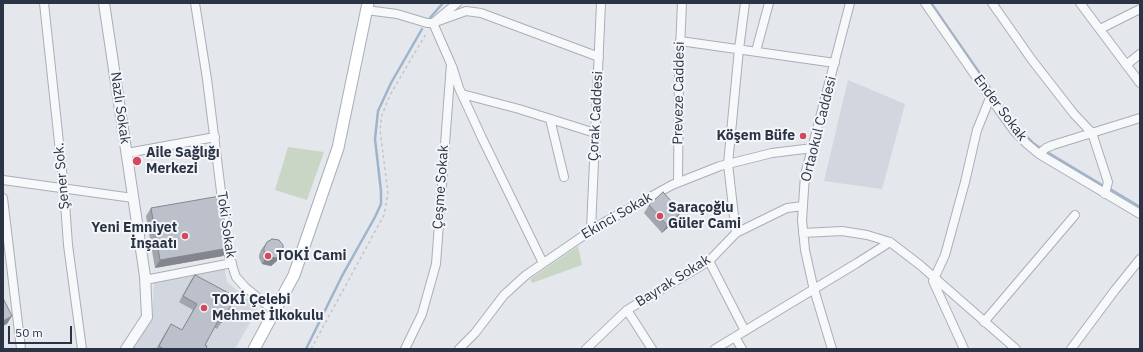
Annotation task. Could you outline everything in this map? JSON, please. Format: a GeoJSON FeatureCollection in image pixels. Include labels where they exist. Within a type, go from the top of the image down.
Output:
{"type":"FeatureCollection","features":[{"type":"Feature","properties":{"kind":"main road"},"geometry":{"type":"LineString","coordinates":[[254,349],[294,274],[338,148],[367,7]]}},
{"type":"Feature","properties":{"kind":"street","name":"Şener Sok."},"geometry":{"type":"LineString","coordinates":[[44,3],[64,189],[68,245],[82,349]]}},
{"type":"Feature","properties":{"kind":"street","name":"Nazlı Sokak"},"geometry":{"type":"LineString","coordinates":[[104,3],[145,280],[147,316],[126,349]]}},
{"type":"Feature","properties":{"kind":"street","name":"Toki Sokak"},"geometry":{"type":"LineString","coordinates":[[195,3],[215,137],[228,246],[232,263],[236,277],[245,287],[274,311]]}},
{"type":"Feature","properties":{"kind":"street"},"geometry":{"type":"LineString","coordinates":[[433,23],[457,3]]}},
{"type":"Feature","properties":{"kind":"street","name":"Çorak Caddesi"},"geometry":{"type":"LineString","coordinates":[[591,230],[602,3]]}},
{"type":"Feature","properties":{"kind":"street","name":"Preveze Caddesi"},"geometry":{"type":"LineString","coordinates":[[678,182],[682,3]]}},
{"type":"Feature","properties":{"kind":"street"},"geometry":{"type":"LineString","coordinates":[[736,233],[728,164],[745,3]]}},
{"type":"Feature","properties":{"kind":"street"},"geometry":{"type":"LineString","coordinates":[[756,52],[769,3]]}},
{"type":"Feature","properties":{"kind":"street","name":"Ortaokul Caddesi"},"geometry":{"type":"LineString","coordinates":[[832,349],[814,289],[805,250],[802,220],[805,175],[850,3]]}},
{"type":"Feature","properties":{"kind":"street","name":"Ender Sokak"},"geometry":{"type":"LineString","coordinates":[[925,3],[1015,132],[1039,154],[1140,214]]}},
{"type":"Feature","properties":{"kind":"street"},"geometry":{"type":"LineString","coordinates":[[992,3],[1032,60],[1074,114],[1092,133],[1108,182],[1105,194]]}},
{"type":"Feature","properties":{"kind":"street"},"geometry":{"type":"LineString","coordinates":[[1080,3],[1140,83]]}},
{"type":"Feature","properties":{"kind":"street"},"geometry":{"type":"LineString","coordinates":[[367,7],[433,23],[466,11],[481,13],[599,57]]}},
{"type":"Feature","properties":{"kind":"street"},"geometry":{"type":"LineString","coordinates":[[1100,29],[1140,9]]}},
{"type":"Feature","properties":{"kind":"street","name":"Çeşme Sokak"},"geometry":{"type":"LineString","coordinates":[[405,349],[422,314],[436,264],[451,64],[433,23]]}},
{"type":"Feature","properties":{"kind":"street"},"geometry":{"type":"LineString","coordinates":[[680,41],[835,63]]}},
{"type":"Feature","properties":{"kind":"street"},"geometry":{"type":"LineString","coordinates":[[1126,65],[1140,54]]}},
{"type":"Feature","properties":{"kind":"street"},"geometry":{"type":"LineString","coordinates":[[451,64],[462,94],[543,263]]}},
{"type":"Feature","properties":{"kind":"street"},"geometry":{"type":"LineString","coordinates":[[462,94],[595,133]]}},
{"type":"Feature","properties":{"kind":"street"},"geometry":{"type":"LineString","coordinates":[[964,349],[933,282],[945,255],[978,130],[990,98]]}},
{"type":"Feature","properties":{"kind":"street"},"geometry":{"type":"LineString","coordinates":[[1039,154],[1046,148],[1053,145],[1140,118]]}},
{"type":"Feature","properties":{"kind":"street"},"geometry":{"type":"LineString","coordinates":[[550,119],[564,177]]}},
{"type":"Feature","properties":{"kind":"street"},"geometry":{"type":"LineString","coordinates":[[127,153],[215,137]]}},
{"type":"Feature","properties":{"kind":"street","name":"Ekinci Sokak"},"geometry":{"type":"LineString","coordinates":[[459,349],[475,333],[504,295],[526,274],[591,230],[678,182],[728,164],[772,153],[813,148]]}},
{"type":"Feature","properties":{"kind":"street"},"geometry":{"type":"LineString","coordinates":[[3,180],[133,198]]}},
{"type":"Feature","properties":{"kind":"street"},"geometry":{"type":"LineString","coordinates":[[3,198],[20,349]]}},
{"type":"Feature","properties":{"kind":"street","name":"Bayrak Sokak"},"geometry":{"type":"LineString","coordinates":[[586,349],[627,310],[708,261],[736,233],[787,208],[803,206]]}},
{"type":"Feature","properties":{"kind":"street"},"geometry":{"type":"LineString","coordinates":[[984,322],[1075,215]]}},
{"type":"Feature","properties":{"kind":"street"},"geometry":{"type":"LineString","coordinates":[[803,233],[842,231],[866,235],[890,242],[920,265],[1016,349]]}},
{"type":"Feature","properties":{"kind":"street"},"geometry":{"type":"LineString","coordinates":[[715,349],[857,264],[890,242]]}},
{"type":"Feature","properties":{"kind":"street"},"geometry":{"type":"LineString","coordinates":[[1071,349],[1140,259]]}},
{"type":"Feature","properties":{"kind":"street"},"geometry":{"type":"LineString","coordinates":[[708,261],[745,331]]}},
{"type":"Feature","properties":{"kind":"street"},"geometry":{"type":"LineString","coordinates":[[145,280],[232,263]]}},
{"type":"Feature","properties":{"kind":"street"},"geometry":{"type":"LineString","coordinates":[[627,310],[652,349]]}},
{"type":"Feature","properties":{"kind":"street"},"geometry":{"type":"LineString","coordinates":[[735,336],[742,349]]}},
{"type":"Feature","properties":{"kind":"path"},"geometry":{"type":"LineString","coordinates":[[311,349],[384,215],[388,193],[380,130],[382,115],[390,95],[433,23]]}},
{"type":"Feature","properties":{"kind":"shaded area"},"geometry":{"type":"Polygon","coordinates":[[[848,80],[905,104],[882,189],[824,181],[848,80]]]}},
{"type":"Feature","properties":{"kind":"shaded area","name":"TOKİ Çelebi Mehmet İlkokulu"},"geometry":{"type":"Polygon","coordinates":[[[219,268],[225,270],[227,282],[256,306],[257,310],[235,349],[133,349],[152,318],[154,281],[219,268]]]}},
{"type":"Feature","properties":{"kind":"green space"},"geometry":{"type":"Polygon","coordinates":[[[288,147],[324,152],[307,200],[275,190],[288,147]]]}},
{"type":"Feature","properties":{"kind":"green space"},"geometry":{"type":"Polygon","coordinates":[[[578,246],[582,265],[532,283],[530,279],[578,246]]]}},
{"type":"Feature","properties":{"kind":"building"},"geometry":{"type":"Polygon","coordinates":[[[663,192],[681,212],[667,225],[649,205],[663,192]]]}},
{"type":"Feature","properties":{"kind":"building","name":"Yeni Emniyet İnşaatı"},"geometry":{"type":"Polygon","coordinates":[[[220,196],[229,248],[160,260],[151,208],[220,196]]]}},
{"type":"Feature","properties":{"kind":"building"},"geometry":{"type":"Polygon","coordinates":[[[272,239],[279,240],[283,245],[283,252],[276,258],[267,256],[264,251],[267,242],[272,239]]]}},
{"type":"Feature","properties":{"kind":"building"},"geometry":{"type":"Polygon","coordinates":[[[195,275],[236,297],[221,323],[218,321],[205,345],[207,346],[206,349],[163,349],[159,346],[171,324],[182,330],[197,304],[183,296],[195,275]]]}},
{"type":"Feature","properties":{"kind":"building"},"geometry":{"type":"Polygon","coordinates":[[[3,298],[12,316],[3,321],[3,298]]]}},
{"type":"Feature","properties":{"kind":"waterway"},"geometry":{"type":"LineString","coordinates":[[429,19],[443,3]]}},
{"type":"Feature","properties":{"kind":"waterway"},"geometry":{"type":"LineString","coordinates":[[931,3],[1010,117],[1021,131],[1040,148]]}},
{"type":"Feature","properties":{"kind":"waterway"},"geometry":{"type":"LineString","coordinates":[[306,349],[342,276],[381,204],[375,139],[378,111],[391,83],[422,29]]}},
{"type":"Feature","properties":{"kind":"waterway"},"geometry":{"type":"LineString","coordinates":[[1047,152],[1102,185]]}},
{"type":"Feature","properties":{"kind":"waterway"},"geometry":{"type":"LineString","coordinates":[[1110,189],[1140,207]]}},
{"type":"Feature","properties":{"kind":"place","name":"Köşem Büfe"},"geometry":{"type":"Point","coordinates":[803,136]}},
{"type":"Feature","properties":{"kind":"place","name":"Aile Sağlığı Merkezi"},"geometry":{"type":"Point","coordinates":[137,161]}},
{"type":"Feature","properties":{"kind":"place","name":"Saraçoğlu Güler Cami"},"geometry":{"type":"Point","coordinates":[660,216]}},
{"type":"Feature","properties":{"kind":"place","name":"Yeni Emniyet İnşaatı"},"geometry":{"type":"Point","coordinates":[185,236]}},
{"type":"Feature","properties":{"kind":"place","name":"TOKİ Cami"},"geometry":{"type":"Point","coordinates":[268,256]}},
{"type":"Feature","properties":{"kind":"place","name":"TOKİ Çelebi Mehmet İlkokulu"},"geometry":{"type":"Point","coordinates":[204,308]}}]}
